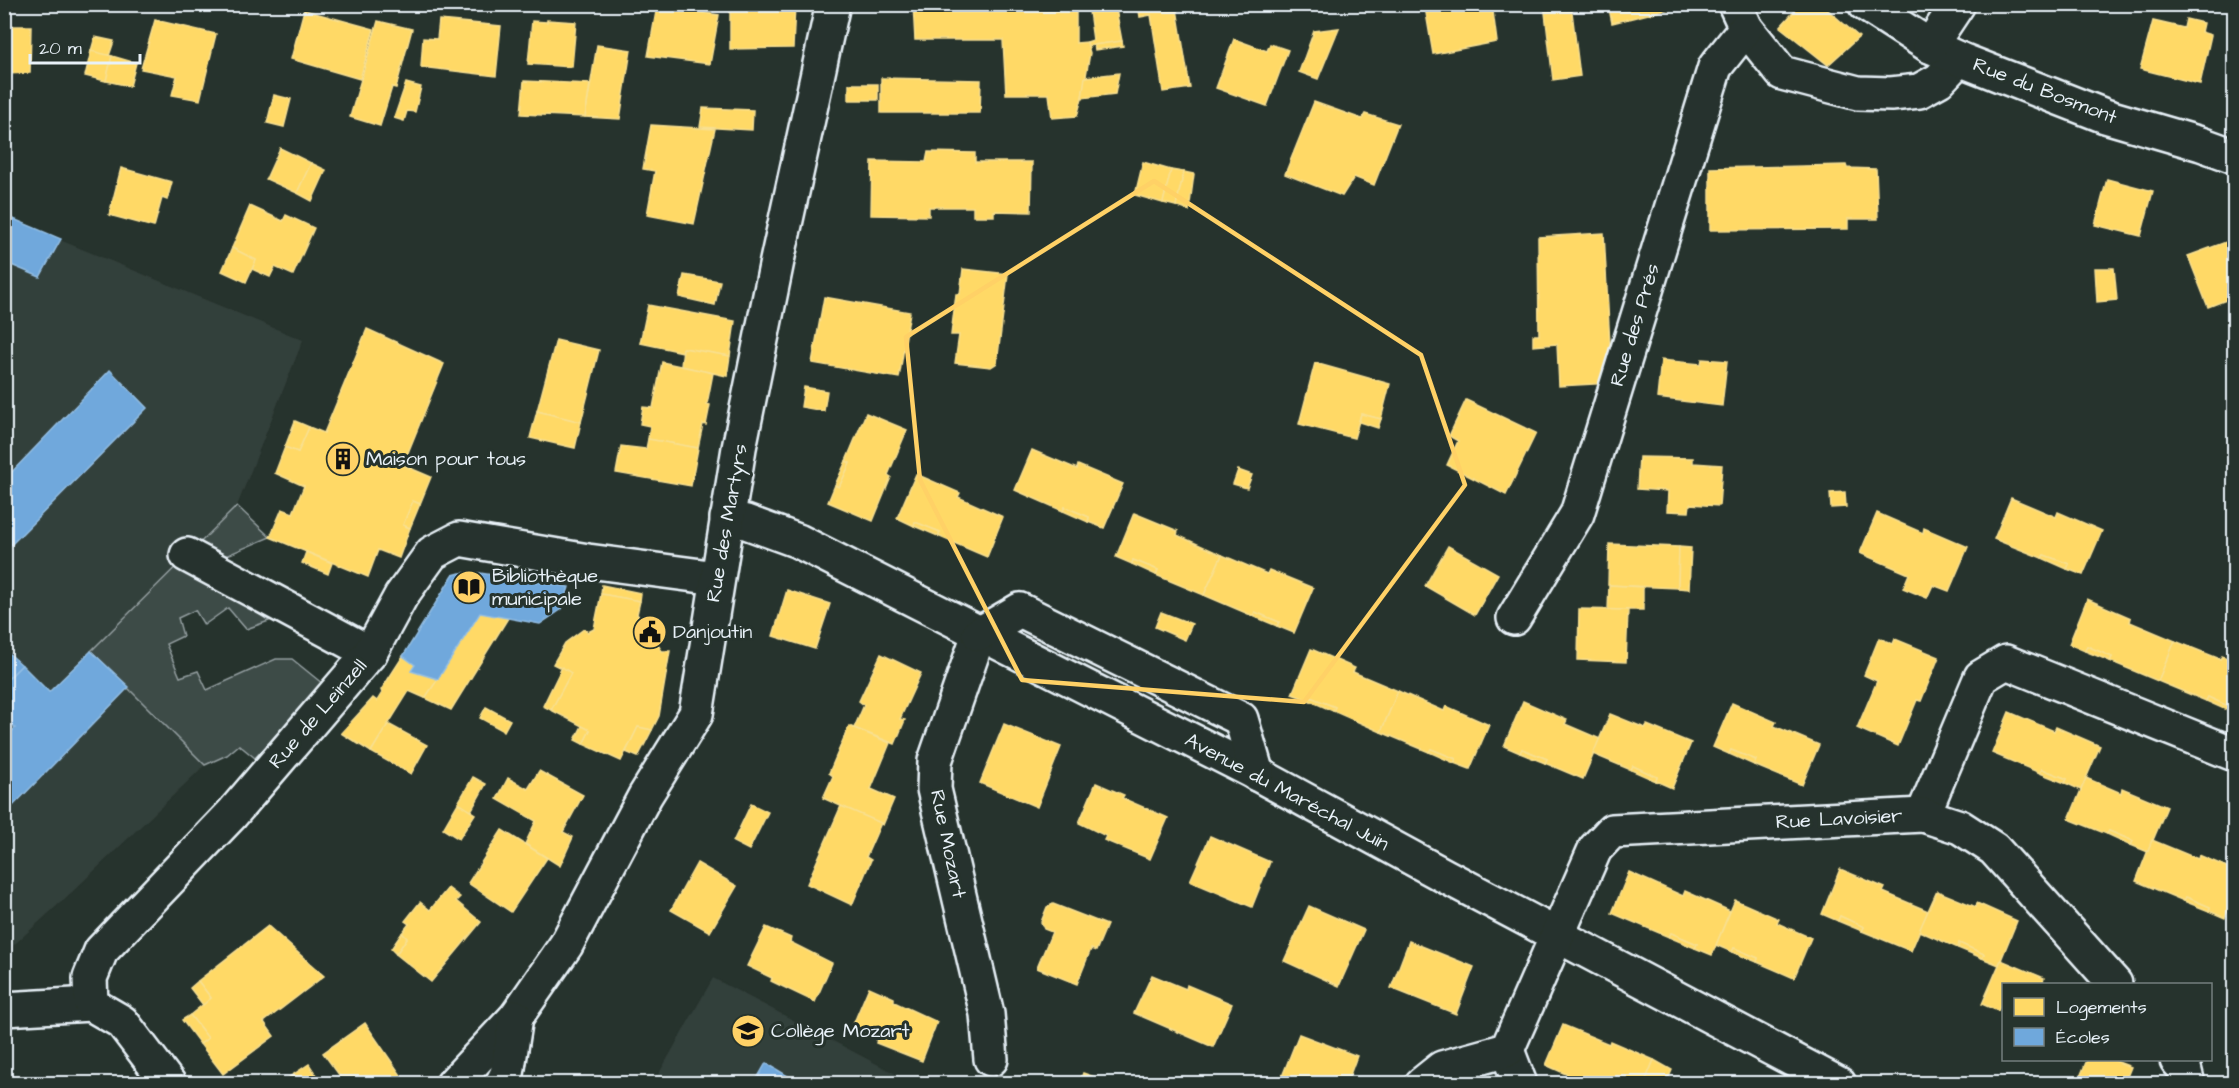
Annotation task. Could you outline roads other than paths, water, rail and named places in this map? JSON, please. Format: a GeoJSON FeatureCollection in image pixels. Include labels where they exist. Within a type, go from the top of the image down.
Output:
{"type":"FeatureCollection","features":[{"type":"Feature","properties":{"kind":"street","name":"Rue des Martyrs"},"geometry":{"type":"LineString","coordinates":[[453,1083],[516,1017],[566,945],[645,796],[696,714],[739,448],[833,4]]}},
{"type":"Feature","properties":{"kind":"street","name":"Rue du Bosmont"},"geometry":{"type":"LineString","coordinates":[[1865,4],[1930,46],[1959,59],[2105,116],[2235,156]]}},
{"type":"Feature","properties":{"kind":"street"},"geometry":{"type":"LineString","coordinates":[[1930,46],[1958,4]]}},
{"type":"Feature","properties":{"kind":"street"},"geometry":{"type":"LineString","coordinates":[[1741,16],[1782,73],[1858,93],[1891,94],[1919,91],[1939,80],[1959,59]]}},
{"type":"Feature","properties":{"kind":"street","name":"Rue des Prés"},"geometry":{"type":"LineString","coordinates":[[1514,618],[1577,514],[1715,67],[1741,16]]}},
{"type":"Feature","properties":{"kind":"street","name":"Avenue du Maréchal Juin"},"geometry":{"type":"LineString","coordinates":[[727,518],[746,522],[798,540],[1257,774],[1839,1083]]}},
{"type":"Feature","properties":{"kind":"street","name":"Rue de Leinzell"},"geometry":{"type":"LineString","coordinates":[[91,1004],[90,978],[101,951],[232,814],[370,653],[401,596],[432,553],[459,539],[588,561],[717,578]]}},
{"type":"Feature","properties":{"kind":"street"},"geometry":{"type":"LineString","coordinates":[[187,555],[370,653]]}},
{"type":"Feature","properties":{"kind":"street","name":"Rue Mozart"},"geometry":{"type":"LineString","coordinates":[[979,634],[935,761],[934,789],[987,1014],[991,1059]]}},
{"type":"Feature","properties":{"kind":"street"},"geometry":{"type":"LineString","coordinates":[[1923,815],[1981,677],[2006,662],[2235,754]]}},
{"type":"Feature","properties":{"kind":"street","name":"Rue Lavoisier"},"geometry":{"type":"LineString","coordinates":[[1507,1050],[1595,849],[1612,831],[1923,815],[1960,827],[1994,849],[2114,983]]}},
{"type":"Feature","properties":{"kind":"street"},"geometry":{"type":"LineString","coordinates":[[4,1009],[91,1004],[122,1022],[169,1083]]}},
{"type":"Feature","properties":{"kind":"street"},"geometry":{"type":"LineString","coordinates":[[502,1083],[507,1074],[516,1017]]}},
{"type":"Feature","properties":{"kind":"street"},"geometry":{"type":"LineString","coordinates":[[1422,1083],[1442,1068],[1507,1050],[1520,1083]]}},
{"type":"Feature","properties":{"kind":"street"},"geometry":{"type":"LineString","coordinates":[[2179,1061],[2184,1068],[2188,1083]]}},
{"type":"Feature","properties":{"kind":"place","name":"Maison pour tous"},"geometry":{"type":"Point","coordinates":[343,459]}},
{"type":"Feature","properties":{"kind":"place","name":"Bibliothèque municipale"},"geometry":{"type":"Point","coordinates":[469,587]}},
{"type":"Feature","properties":{"kind":"place","name":"Danjoutin"},"geometry":{"type":"Point","coordinates":[650,632]}},
{"type":"Feature","properties":{"kind":"place","name":"Collège Mozart"},"geometry":{"type":"Point","coordinates":[748,1031]}}]}
